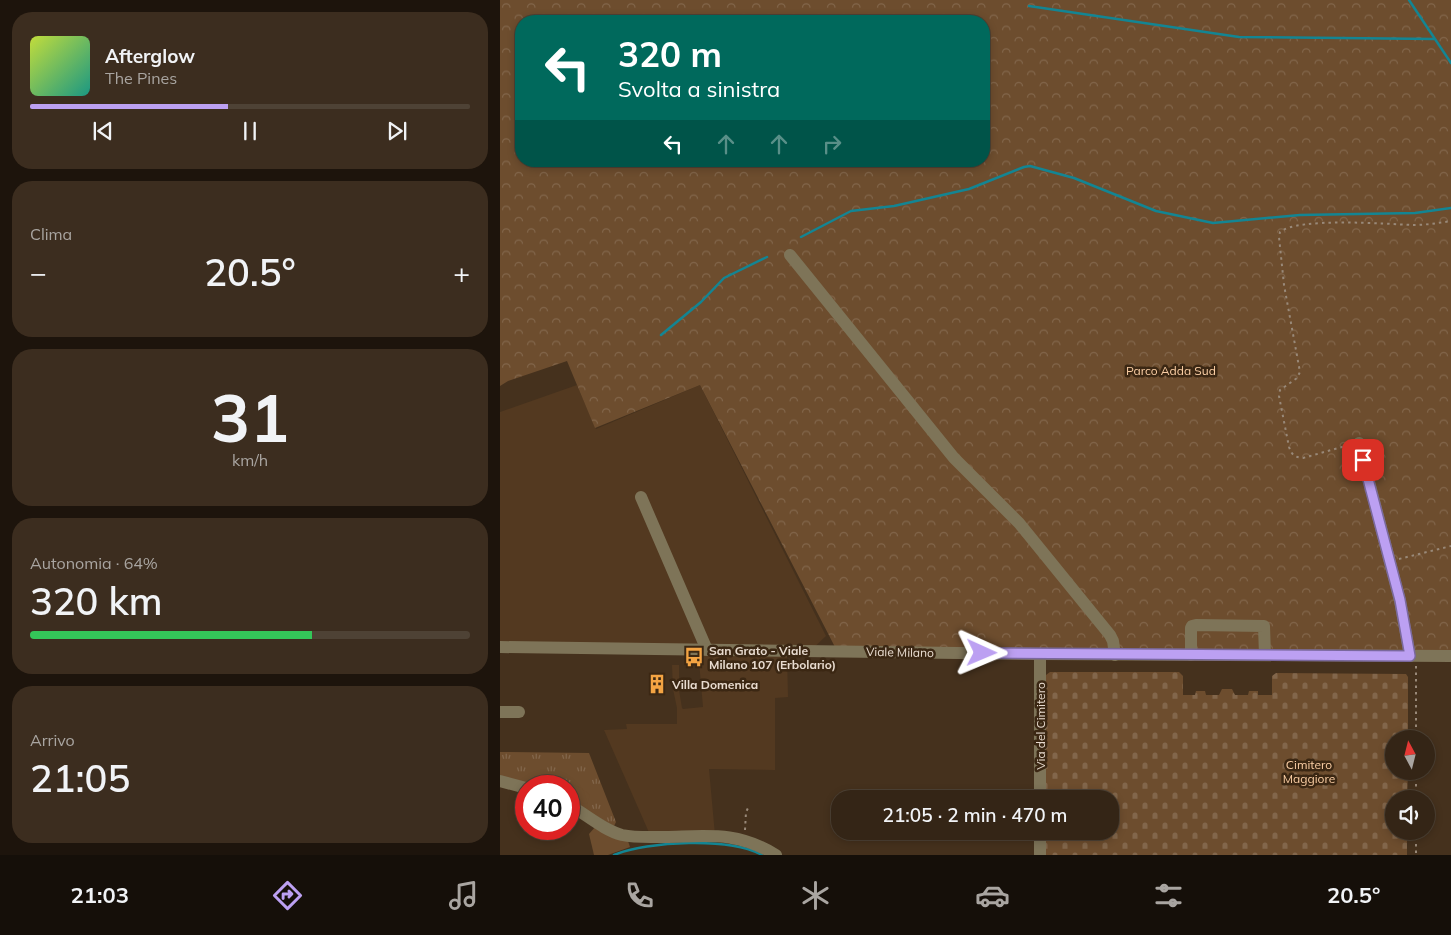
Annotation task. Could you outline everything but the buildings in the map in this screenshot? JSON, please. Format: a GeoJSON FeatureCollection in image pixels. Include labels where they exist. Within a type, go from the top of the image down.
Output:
{"type":"FeatureCollection","features":[{"type":"Feature","properties":{"kind":"street"},"geometry":{"type":"LineString","coordinates":[[790,255],[954,458],[1019,523],[1040,548],[1110,635],[1113,641],[1114,654]]}},
{"type":"Feature","properties":{"kind":"street"},"geometry":{"type":"LineString","coordinates":[[1359,444],[1413,656]]}},
{"type":"Feature","properties":{"kind":"street"},"geometry":{"type":"LineString","coordinates":[[641,497],[707,650]]}},
{"type":"Feature","properties":{"kind":"street"},"geometry":{"type":"LineString","coordinates":[[1191,655],[1192,626],[1206,625],[1264,626],[1265,655]]}},
{"type":"Feature","properties":{"kind":"street","name":"Viale Milano"},"geometry":{"type":"LineString","coordinates":[[500,647],[1040,654],[1451,656]]}},
{"type":"Feature","properties":{"kind":"street","name":"Via del Cimitero"},"geometry":{"type":"LineString","coordinates":[[1040,654],[1040,790]]}},
{"type":"Feature","properties":{"kind":"street"},"geometry":{"type":"LineString","coordinates":[[500,712],[520,712]]}},
{"type":"Feature","properties":{"kind":"street"},"geometry":{"type":"LineString","coordinates":[[500,781],[515,785]]}},
{"type":"Feature","properties":{"kind":"street"},"geometry":{"type":"LineString","coordinates":[[580,812],[606,828],[624,835],[648,837],[719,836],[743,839],[776,855]]}},
{"type":"Feature","properties":{"kind":"street"},"geometry":{"type":"LineString","coordinates":[[1040,840],[1040,855]]}},
{"type":"Feature","properties":{"kind":"path"},"geometry":{"type":"LineString","coordinates":[[1359,444],[1303,458],[1297,458],[1292,454],[1289,447],[1279,396],[1280,390],[1297,378],[1300,372],[1284,285],[1280,232],[1291,226],[1332,223],[1414,225],[1451,220]]}},
{"type":"Feature","properties":{"kind":"path"},"geometry":{"type":"LineString","coordinates":[[1390,562],[1451,546]]}},
{"type":"Feature","properties":{"kind":"path"},"geometry":{"type":"LineString","coordinates":[[1413,656],[1416,730]]}},
{"type":"Feature","properties":{"kind":"path"},"geometry":{"type":"LineString","coordinates":[[743,839],[748,808]]}},
{"type":"Feature","properties":{"kind":"path"},"geometry":{"type":"LineString","coordinates":[[1416,840],[1416,855]]}},
{"type":"Feature","properties":{"kind":"shaded area"},"geometry":{"type":"Polygon","coordinates":[[[577,385],[596,429],[700,385],[826,636],[806,655],[787,655],[788,697],[775,698],[775,770],[709,769],[715,835],[651,837],[604,730],[627,729],[626,724],[677,724],[672,665],[679,665],[679,690],[682,708],[703,707],[698,650],[500,646],[500,412],[577,385]]]}},
{"type":"Feature","properties":{"kind":"green space","name":"Parco Adda Sud"},"geometry":{"type":"Polygon","coordinates":[[[500,0],[1451,0],[1451,652],[835,647],[700,385],[595,428],[567,361],[508,381],[500,386],[500,0]]]}},
{"type":"Feature","properties":{"kind":"green space","name":"Cimitero Maggiore"},"geometry":{"type":"Polygon","coordinates":[[[1050,672],[1179,672],[1183,676],[1183,695],[1195,695],[1196,691],[1205,691],[1206,695],[1219,695],[1222,689],[1232,689],[1235,695],[1248,695],[1249,691],[1258,691],[1258,695],[1272,695],[1272,676],[1276,673],[1406,674],[1408,677],[1408,730],[1385,730],[1385,780],[1408,780],[1407,790],[1385,790],[1385,840],[1407,840],[1407,855],[1043,855],[1044,840],[1119,840],[1119,790],[1044,790],[1046,675],[1050,672]]]}},
{"type":"Feature","properties":{"kind":"green space"},"geometry":{"type":"Polygon","coordinates":[[[500,752],[589,753],[616,822],[614,826],[580,807],[580,775],[515,775],[515,780],[500,775],[500,752]]]}},
{"type":"Feature","properties":{"kind":"green space"},"geometry":{"type":"Polygon","coordinates":[[[580,788],[590,795],[587,804],[580,803],[580,788]]]}},
{"type":"Feature","properties":{"kind":"green space"},"geometry":{"type":"Polygon","coordinates":[[[596,826],[628,841],[630,847],[608,855],[594,855],[589,834],[596,826]]]}},
{"type":"Feature","properties":{"kind":"waterway"},"geometry":{"type":"LineString","coordinates":[[1409,0],[1451,63]]}},
{"type":"Feature","properties":{"kind":"waterway"},"geometry":{"type":"LineString","coordinates":[[1029,6],[1239,37],[1434,39]]}},
{"type":"Feature","properties":{"kind":"waterway"},"geometry":{"type":"LineString","coordinates":[[801,237],[851,211],[894,206],[969,189],[1030,166],[1074,178],[1156,211],[1213,223],[1300,215],[1415,213],[1451,208]]}},
{"type":"Feature","properties":{"kind":"waterway"},"geometry":{"type":"LineString","coordinates":[[661,335],[701,302],[724,278],[767,257]]}},
{"type":"Feature","properties":{"kind":"waterway"},"geometry":{"type":"LineString","coordinates":[[614,855],[647,847],[689,843],[730,845],[748,849],[762,855]]}},
{"type":"Feature","properties":{"kind":"place","name":"San Grato - Viale Milano 107 (Erbolario)"},"geometry":{"type":"Point","coordinates":[694,657]}},
{"type":"Feature","properties":{"kind":"place","name":"Villa Domenica"},"geometry":{"type":"Point","coordinates":[657,684]}},
{"type":"Feature","properties":{"kind":"route"},"geometry":{"type":"LineString","coordinates":[[982,653],[1410,656],[1410,646],[1400,600],[1363,460]]}}]}
